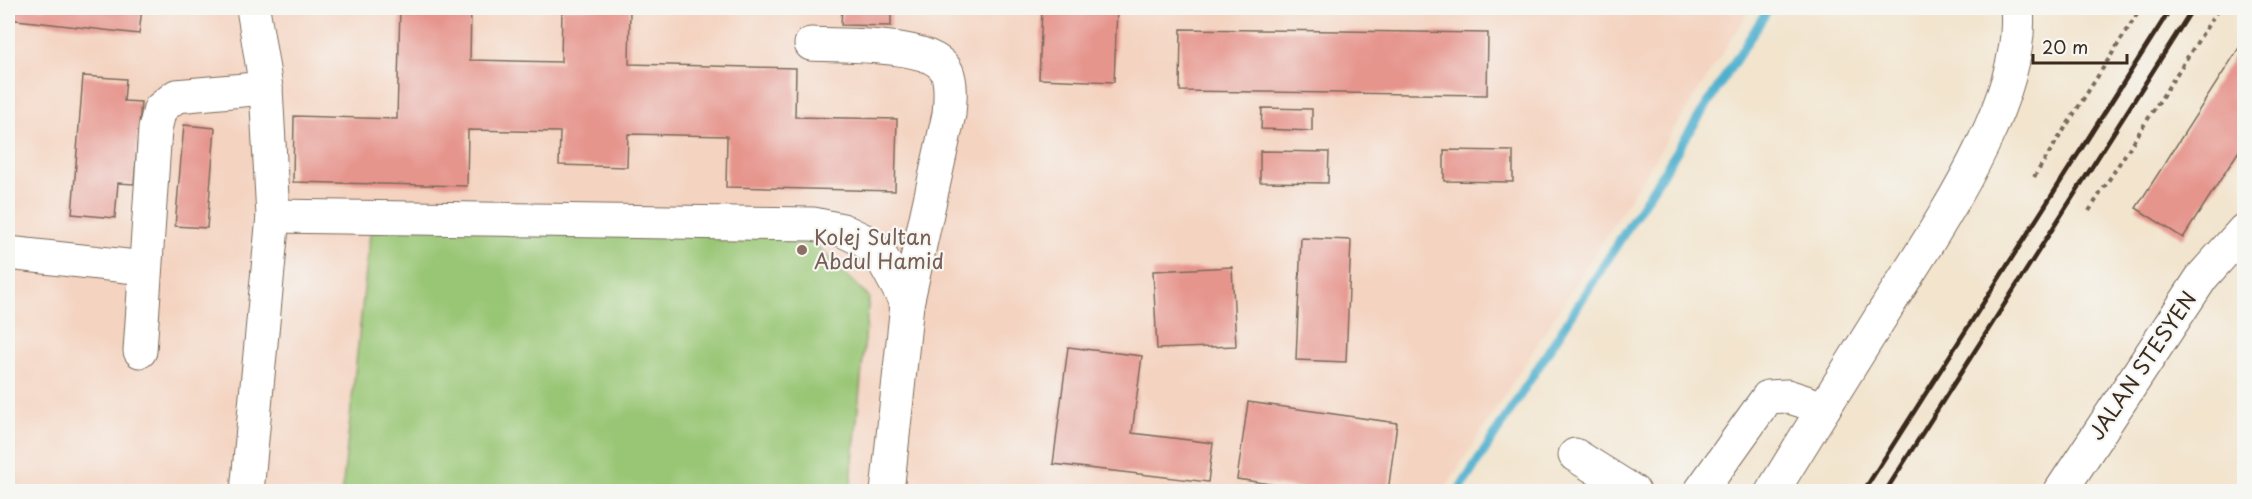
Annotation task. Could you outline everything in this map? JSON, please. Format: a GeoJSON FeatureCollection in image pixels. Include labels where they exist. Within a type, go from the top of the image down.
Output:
{"type":"FeatureCollection","features":[{"type":"Feature","properties":{"kind":"street"},"geometry":{"type":"LineString","coordinates":[[247,492],[273,216],[266,88],[253,8]]}},
{"type":"Feature","properties":{"kind":"street"},"geometry":{"type":"LineString","coordinates":[[1772,492],[1967,175],[1997,109],[2017,45],[2017,8]]}},
{"type":"Feature","properties":{"kind":"street"},"geometry":{"type":"LineString","coordinates":[[811,44],[914,51],[932,57],[946,71],[951,92],[949,114],[907,304],[887,492]]}},
{"type":"Feature","properties":{"kind":"street"},"geometry":{"type":"LineString","coordinates":[[140,351],[155,129],[160,109],[176,96],[266,88]]}},
{"type":"Feature","properties":{"kind":"street"},"geometry":{"type":"LineString","coordinates":[[273,216],[813,224],[842,230],[865,241],[882,258],[907,304]]}},
{"type":"Feature","properties":{"kind":"street","name":"JALAN STESYEN"},"geometry":{"type":"LineString","coordinates":[[2060,492],[2202,277],[2240,243]]}},
{"type":"Feature","properties":{"kind":"street"},"geometry":{"type":"LineString","coordinates":[[8,253],[145,268]]}},
{"type":"Feature","properties":{"kind":"street"},"geometry":{"type":"LineString","coordinates":[[1700,492],[1768,397],[1787,396],[1824,408]]}},
{"type":"Feature","properties":{"kind":"street"},"geometry":{"type":"LineString","coordinates":[[1575,455],[1634,492]]}},
{"type":"Feature","properties":{"kind":"path"},"geometry":{"type":"LineString","coordinates":[[2034,177],[2141,8]]}},
{"type":"Feature","properties":{"kind":"path"},"geometry":{"type":"LineString","coordinates":[[2090,211],[2219,8]]}},
{"type":"Feature","properties":{"kind":"shaded area","name":"Kolej Sultan Abdul Hamid"},"geometry":{"type":"Polygon","coordinates":[[[8,8],[1751,8],[1443,492],[8,491],[8,8]]]}},
{"type":"Feature","properties":{"kind":"green space"},"geometry":{"type":"Polygon","coordinates":[[[371,225],[806,235],[869,297],[850,491],[801,492],[770,487],[769,492],[342,492],[371,225]]]}},
{"type":"Feature","properties":{"kind":"building"},"geometry":{"type":"Polygon","coordinates":[[[8,8],[142,8],[139,34],[8,19],[8,8]]]}},
{"type":"Feature","properties":{"kind":"building"},"geometry":{"type":"Polygon","coordinates":[[[400,8],[471,8],[470,60],[561,62],[562,8],[630,8],[629,64],[796,68],[795,117],[897,119],[895,191],[726,187],[727,136],[628,134],[627,167],[559,165],[560,132],[468,130],[467,186],[293,182],[294,116],[397,119],[400,8]]]}},
{"type":"Feature","properties":{"kind":"building"},"geometry":{"type":"Polygon","coordinates":[[[842,8],[891,8],[891,26],[841,25],[842,8]]]}},
{"type":"Feature","properties":{"kind":"building"},"geometry":{"type":"Polygon","coordinates":[[[1042,8],[1117,8],[1114,82],[1039,79],[1042,8]]]}},
{"type":"Feature","properties":{"kind":"building"},"geometry":{"type":"Polygon","coordinates":[[[1181,29],[1488,33],[1487,95],[1180,91],[1181,29]]]}},
{"type":"Feature","properties":{"kind":"building"},"geometry":{"type":"Polygon","coordinates":[[[2244,40],[2244,143],[2183,238],[2136,208],[2244,40]]]}},
{"type":"Feature","properties":{"kind":"building"},"geometry":{"type":"Polygon","coordinates":[[[83,76],[126,79],[124,101],[141,102],[134,184],[118,183],[115,218],[72,214],[83,76]]]}},
{"type":"Feature","properties":{"kind":"building"},"geometry":{"type":"Polygon","coordinates":[[[1262,108],[1312,109],[1312,131],[1261,129],[1262,108]]]}},
{"type":"Feature","properties":{"kind":"building"},"geometry":{"type":"Polygon","coordinates":[[[184,125],[215,128],[207,228],[175,226],[184,125]]]}},
{"type":"Feature","properties":{"kind":"building"},"geometry":{"type":"Polygon","coordinates":[[[1444,150],[1513,151],[1513,182],[1444,181],[1444,150]]]}},
{"type":"Feature","properties":{"kind":"building"},"geometry":{"type":"Polygon","coordinates":[[[1260,151],[1329,152],[1328,183],[1260,182],[1260,151]]]}},
{"type":"Feature","properties":{"kind":"building"},"geometry":{"type":"Polygon","coordinates":[[[1301,238],[1351,240],[1346,362],[1296,360],[1301,238]]]}},
{"type":"Feature","properties":{"kind":"building"},"geometry":{"type":"Polygon","coordinates":[[[1232,267],[1236,346],[1157,349],[1153,271],[1232,267]]]}},
{"type":"Feature","properties":{"kind":"building"},"geometry":{"type":"Polygon","coordinates":[[[1068,347],[1142,356],[1132,433],[1213,443],[1208,482],[1053,464],[1068,347]]]}},
{"type":"Feature","properties":{"kind":"building"},"geometry":{"type":"Polygon","coordinates":[[[1248,402],[1397,423],[1388,492],[1323,492],[1237,479],[1248,402]]]}},
{"type":"Feature","properties":{"kind":"waterway"},"geometry":{"type":"LineString","coordinates":[[1458,492],[1769,8]]}},
{"type":"Feature","properties":{"kind":"railway"},"geometry":{"type":"LineString","coordinates":[[1863,492],[2171,8]]}},
{"type":"Feature","properties":{"kind":"railway"},"geometry":{"type":"LineString","coordinates":[[1885,492],[2193,8]]}},
{"type":"Feature","properties":{"kind":"place","name":"Kolej Sultan Abdul Hamid"},"geometry":{"type":"Point","coordinates":[802,250]}}]}
